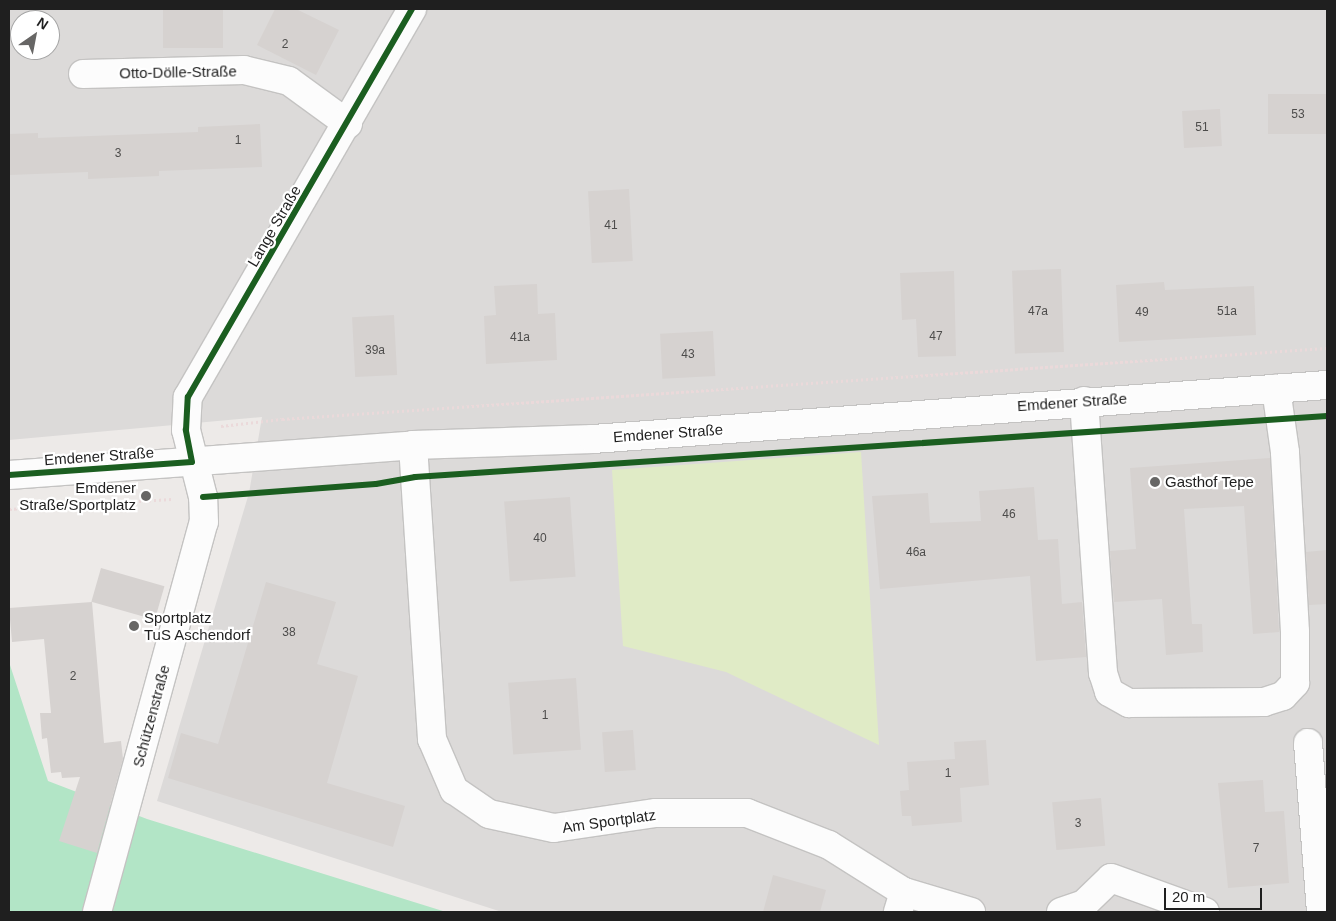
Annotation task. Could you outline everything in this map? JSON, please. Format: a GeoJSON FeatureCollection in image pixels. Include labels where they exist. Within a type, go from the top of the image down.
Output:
{"type":"FeatureCollection","features":[{"type":"Feature","properties":{"kind":"street","name":"Lange Straße"},"geometry":{"type":"LineString","coordinates":[[192,462],[186,430],[188,398],[348,124],[412,9]]}},
{"type":"Feature","properties":{"kind":"street","name":"Otto-Dölle-Straße"},"geometry":{"type":"LineString","coordinates":[[83,74],[244,70],[289,81],[348,124]]}},
{"type":"Feature","properties":{"kind":"street","name":"Emdener Straße"},"geometry":{"type":"LineString","coordinates":[[9,475],[413,445],[592,439],[1084,401],[1327,385]]}},
{"type":"Feature","properties":{"kind":"street"},"geometry":{"type":"LineString","coordinates":[[1084,401],[1103,673],[1109,692],[1129,703],[1264,702],[1283,696],[1295,683],[1295,632],[1285,452],[1276,389]]}},
{"type":"Feature","properties":{"kind":"street","name":"Am Sportplatz"},"geometry":{"type":"LineString","coordinates":[[413,445],[432,739],[454,790],[489,814],[554,828],[656,813],[747,813],[829,845],[901,902],[971,912]]}},
{"type":"Feature","properties":{"kind":"street","name":"Schützenstraße"},"geometry":{"type":"LineString","coordinates":[[97,912],[204,522],[203,497],[192,462]]}},
{"type":"Feature","properties":{"kind":"street"},"geometry":{"type":"LineString","coordinates":[[1308,743],[1321,912]]}},
{"type":"Feature","properties":{"kind":"street"},"geometry":{"type":"LineString","coordinates":[[1061,912],[1084,904],[1111,878],[1205,912]]}},
{"type":"Feature","properties":{"kind":"path"},"geometry":{"type":"LineString","coordinates":[[186,430],[292,418],[1327,348]]}},
{"type":"Feature","properties":{"kind":"path"},"geometry":{"type":"LineString","coordinates":[[9,509],[203,497]]}},
{"type":"Feature","properties":{"kind":"shaded area"},"geometry":{"type":"Polygon","coordinates":[[[9,9],[1327,9],[1327,912],[502,912],[157,801],[249,493],[262,417],[9,440],[9,9]]]}},
{"type":"Feature","properties":{"kind":"green space"},"geometry":{"type":"Polygon","coordinates":[[[861,452],[879,745],[726,672],[623,646],[612,470],[861,452]]]}},
{"type":"Feature","properties":{"kind":"green space"},"geometry":{"type":"Polygon","coordinates":[[[9,662],[48,781],[147,819],[446,912],[9,912],[9,662]]]}},
{"type":"Feature","properties":{"kind":"building"},"geometry":{"type":"Polygon","coordinates":[[[163,9],[223,9],[223,48],[163,48],[163,9]]]}},
{"type":"Feature","properties":{"kind":"building"},"geometry":{"type":"Polygon","coordinates":[[[275,9],[296,9],[339,30],[316,75],[257,45],[275,9]]]}},
{"type":"Feature","properties":{"kind":"building"},"geometry":{"type":"Polygon","coordinates":[[[1268,94],[1327,94],[1327,134],[1268,134],[1268,94]]]}},
{"type":"Feature","properties":{"kind":"building"},"geometry":{"type":"Polygon","coordinates":[[[1220,109],[1222,146],[1184,148],[1182,111],[1220,109]]]}},
{"type":"Feature","properties":{"kind":"building"},"geometry":{"type":"Polygon","coordinates":[[[260,124],[262,167],[159,171],[159,176],[88,179],[88,172],[9,175],[9,134],[38,133],[38,138],[198,132],[198,127],[260,124]]]}},
{"type":"Feature","properties":{"kind":"building"},"geometry":{"type":"Polygon","coordinates":[[[629,189],[633,261],[592,263],[588,191],[629,189]]]}},
{"type":"Feature","properties":{"kind":"building"},"geometry":{"type":"Polygon","coordinates":[[[1061,269],[1064,352],[1015,354],[1012,271],[1061,269]]]}},
{"type":"Feature","properties":{"kind":"building"},"geometry":{"type":"Polygon","coordinates":[[[954,271],[956,356],[918,357],[916,319],[902,320],[900,273],[954,271]]]}},
{"type":"Feature","properties":{"kind":"building"},"geometry":{"type":"Polygon","coordinates":[[[1164,282],[1165,290],[1254,286],[1256,335],[1119,342],[1116,285],[1164,282]]]}},
{"type":"Feature","properties":{"kind":"building"},"geometry":{"type":"Polygon","coordinates":[[[537,284],[538,314],[555,313],[557,360],[486,364],[484,316],[496,315],[494,286],[537,284]]]}},
{"type":"Feature","properties":{"kind":"building"},"geometry":{"type":"Polygon","coordinates":[[[394,315],[397,375],[355,377],[352,317],[394,315]]]}},
{"type":"Feature","properties":{"kind":"building"},"geometry":{"type":"Polygon","coordinates":[[[713,331],[715,376],[662,379],[660,334],[713,331]]]}},
{"type":"Feature","properties":{"kind":"building"},"geometry":{"type":"Polygon","coordinates":[[[1270,458],[1279,632],[1253,634],[1244,506],[1184,509],[1192,624],[1202,624],[1203,652],[1166,655],[1162,599],[1114,602],[1110,551],[1136,549],[1130,468],[1270,458]]]}},
{"type":"Feature","properties":{"kind":"building"},"geometry":{"type":"Polygon","coordinates":[[[1034,487],[1038,540],[1058,539],[1062,604],[1082,602],[1086,657],[1036,661],[1030,576],[880,589],[872,496],[928,493],[930,523],[981,521],[979,491],[1034,487]]]}},
{"type":"Feature","properties":{"kind":"building"},"geometry":{"type":"Polygon","coordinates":[[[570,497],[576,577],[510,581],[504,502],[570,497]]]}},
{"type":"Feature","properties":{"kind":"building"},"geometry":{"type":"Polygon","coordinates":[[[1327,550],[1327,604],[1309,605],[1306,552],[1327,550]]]}},
{"type":"Feature","properties":{"kind":"building"},"geometry":{"type":"Polygon","coordinates":[[[101,568],[164,586],[155,620],[91,602],[101,568]]]}},
{"type":"Feature","properties":{"kind":"building"},"geometry":{"type":"Polygon","coordinates":[[[266,582],[336,602],[317,664],[358,676],[327,783],[405,806],[393,847],[168,778],[181,733],[218,744],[266,582]]]}},
{"type":"Feature","properties":{"kind":"building"},"geometry":{"type":"Polygon","coordinates":[[[92,602],[104,743],[121,741],[123,759],[97,853],[59,841],[80,777],[62,778],[61,772],[51,773],[47,738],[42,739],[40,713],[51,713],[44,639],[12,642],[9,608],[92,602]]]}},
{"type":"Feature","properties":{"kind":"building"},"geometry":{"type":"Polygon","coordinates":[[[576,678],[581,750],[513,755],[508,683],[576,678]]]}},
{"type":"Feature","properties":{"kind":"building"},"geometry":{"type":"Polygon","coordinates":[[[633,730],[636,770],[605,772],[602,732],[633,730]]]}},
{"type":"Feature","properties":{"kind":"building"},"geometry":{"type":"Polygon","coordinates":[[[986,740],[989,785],[960,788],[962,822],[912,826],[911,816],[902,816],[900,791],[909,790],[907,762],[955,759],[954,742],[986,740]]]}},
{"type":"Feature","properties":{"kind":"building"},"geometry":{"type":"Polygon","coordinates":[[[1263,780],[1265,812],[1284,811],[1289,883],[1228,888],[1218,783],[1263,780]]]}},
{"type":"Feature","properties":{"kind":"building"},"geometry":{"type":"Polygon","coordinates":[[[1101,798],[1105,846],[1056,850],[1052,802],[1101,798]]]}},
{"type":"Feature","properties":{"kind":"building"},"geometry":{"type":"Polygon","coordinates":[[[773,875],[826,890],[820,912],[763,912],[773,875]]]}},
{"type":"Feature","properties":{"kind":"cycle path"},"geometry":{"type":"LineString","coordinates":[[9,475],[192,462],[186,430],[188,397],[412,9]]}},
{"type":"Feature","properties":{"kind":"cycle path"},"geometry":{"type":"LineString","coordinates":[[203,497],[376,484],[415,477],[1327,416]]}},
{"type":"Feature","properties":{"kind":"place","name":"Gasthof Tepe"},"geometry":{"type":"Point","coordinates":[1155,482]}},
{"type":"Feature","properties":{"kind":"place","name":"Emdener Straße/Sportplatz"},"geometry":{"type":"Point","coordinates":[146,496]}},
{"type":"Feature","properties":{"kind":"place","name":"Sportplatz TuS Aschendorf"},"geometry":{"type":"Point","coordinates":[134,626]}}]}
